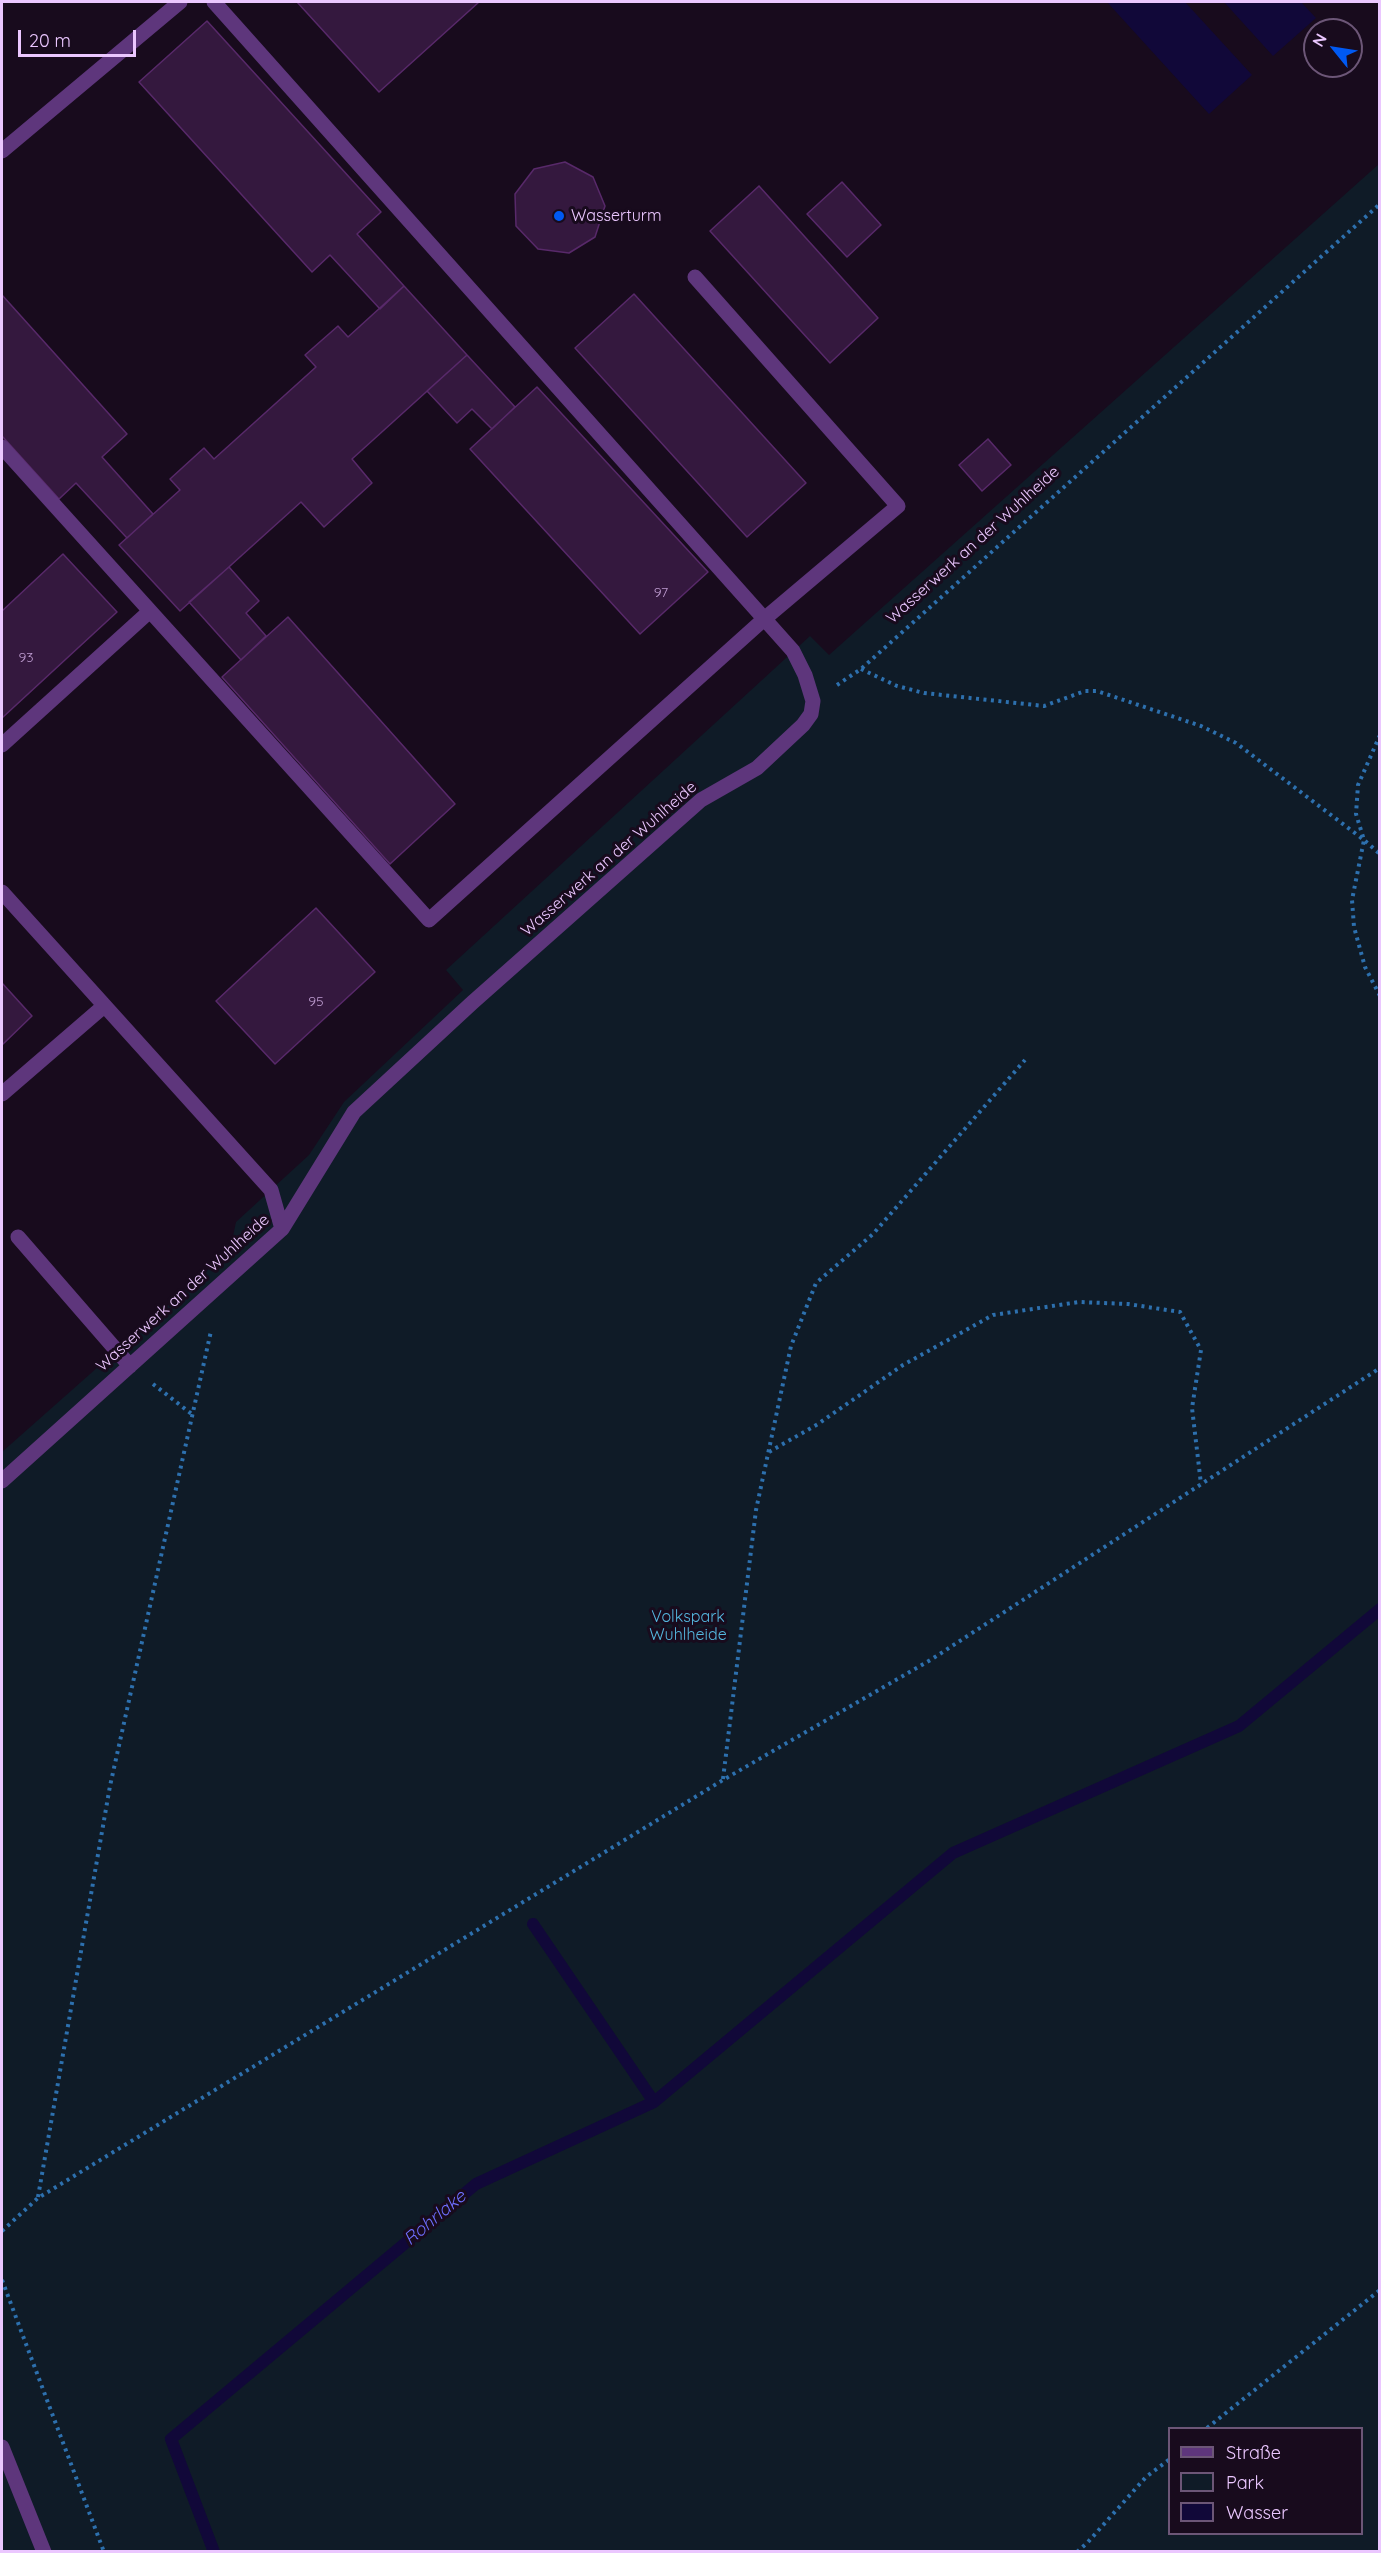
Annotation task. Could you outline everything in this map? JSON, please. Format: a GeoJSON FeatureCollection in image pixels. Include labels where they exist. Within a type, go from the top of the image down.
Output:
{"type":"FeatureCollection","features":[{"type":"Feature","properties":{"kind":"lane"},"geometry":{"type":"LineString","coordinates":[[2,152],[180,2]]}},
{"type":"Feature","properties":{"kind":"lane"},"geometry":{"type":"LineString","coordinates":[[214,2],[793,651],[805,675],[813,701]]}},
{"type":"Feature","properties":{"kind":"lane"},"geometry":{"type":"LineString","coordinates":[[2,447],[429,920],[763,620],[898,506],[695,277]]}},
{"type":"Feature","properties":{"kind":"lane"},"geometry":{"type":"LineString","coordinates":[[2,745],[150,611]]}},
{"type":"Feature","properties":{"kind":"lane","name":"Wasserwerk an der Wuhlheide"},"geometry":{"type":"LineString","coordinates":[[2,1481],[282,1229],[354,1112],[473,1002],[701,800],[757,768],[803,725],[811,714],[813,701]]}},
{"type":"Feature","properties":{"kind":"lane"},"geometry":{"type":"LineString","coordinates":[[2,892],[271,1190],[282,1229]]}},
{"type":"Feature","properties":{"kind":"lane"},"geometry":{"type":"LineString","coordinates":[[2,1094],[104,1006]]}},
{"type":"Feature","properties":{"kind":"lane"},"geometry":{"type":"LineString","coordinates":[[18,1238],[130,1366]]}},
{"type":"Feature","properties":{"kind":"lane"},"geometry":{"type":"LineString","coordinates":[[2,2446],[44,2552]]}},
{"type":"Feature","properties":{"kind":"path","name":"Wasserwerk an der Wuhlheide"},"geometry":{"type":"LineString","coordinates":[[813,701],[861,669],[1380,204]]}},
{"type":"Feature","properties":{"kind":"path"},"geometry":{"type":"LineString","coordinates":[[861,669],[897,687],[924,693],[1044,706],[1085,691],[1097,691],[1159,710],[1201,726],[1236,743],[1380,854]]}},
{"type":"Feature","properties":{"kind":"path"},"geometry":{"type":"LineString","coordinates":[[1380,735],[1358,785],[1356,814],[1364,840],[1352,900],[1354,927],[1365,967],[1380,996]]}},
{"type":"Feature","properties":{"kind":"path"},"geometry":{"type":"LineString","coordinates":[[723,1780],[756,1510],[791,1346],[816,1283],[873,1234],[1025,1060]]}},
{"type":"Feature","properties":{"kind":"path"},"geometry":{"type":"LineString","coordinates":[[38,2198],[110,1786],[222,1281]]}},
{"type":"Feature","properties":{"kind":"path"},"geometry":{"type":"LineString","coordinates":[[769,1452],[818,1424],[903,1365],[993,1315],[1079,1302],[1128,1304],[1180,1311],[1200,1350],[1192,1408],[1201,1484]]}},
{"type":"Feature","properties":{"kind":"path"},"geometry":{"type":"LineString","coordinates":[[130,1366],[193,1414]]}},
{"type":"Feature","properties":{"kind":"path"},"geometry":{"type":"LineString","coordinates":[[2,2231],[38,2198],[723,1780],[932,1659],[1380,1368]]}},
{"type":"Feature","properties":{"kind":"path"},"geometry":{"type":"LineString","coordinates":[[2,2280],[104,2552]]}},
{"type":"Feature","properties":{"kind":"path"},"geometry":{"type":"LineString","coordinates":[[1208,2427],[1380,2290]]}},
{"type":"Feature","properties":{"kind":"path"},"geometry":{"type":"LineString","coordinates":[[1077,2552],[1146,2477],[1168,2460]]}},
{"type":"Feature","properties":{"kind":"green space","name":"Volkspark Wuhlheide"},"geometry":{"type":"Polygon","coordinates":[[[1379,164],[1379,2551],[2,2551],[2,1452],[230,1250],[236,1222],[309,1155],[344,1102],[463,990],[446,970],[810,636],[829,655],[1379,164]]]}},
{"type":"Feature","properties":{"kind":"water"},"geometry":{"type":"Polygon","coordinates":[[[1107,2],[1185,2],[1252,75],[1209,114],[1107,2]]]}},
{"type":"Feature","properties":{"kind":"water"},"geometry":{"type":"Polygon","coordinates":[[[1224,2],[1301,2],[1316,18],[1303,18],[1303,29],[1273,56],[1224,2]]]}},
{"type":"Feature","properties":{"kind":"building"},"geometry":{"type":"Polygon","coordinates":[[[297,2],[479,2],[379,92],[297,2]]]}},
{"type":"Feature","properties":{"kind":"building"},"geometry":{"type":"Polygon","coordinates":[[[207,21],[381,212],[357,234],[404,286],[380,309],[330,255],[312,272],[139,82],[207,21]]]}},
{"type":"Feature","properties":{"kind":"building","name":"Wasserturm"},"geometry":{"type":"Polygon","coordinates":[[[565,162],[593,177],[605,206],[595,237],[569,253],[538,249],[516,226],[515,194],[534,169],[565,162]]]}},
{"type":"Feature","properties":{"kind":"building"},"geometry":{"type":"Polygon","coordinates":[[[842,182],[881,225],[847,257],[807,214],[842,182]]]}},
{"type":"Feature","properties":{"kind":"building"},"geometry":{"type":"Polygon","coordinates":[[[759,186],[878,318],[830,363],[710,231],[759,186]]]}},
{"type":"Feature","properties":{"kind":"building"},"geometry":{"type":"Polygon","coordinates":[[[404,286],[467,355],[352,459],[372,483],[324,527],[301,502],[180,611],[119,545],[180,490],[170,479],[204,448],[214,459],[316,367],[305,355],[338,326],[348,337],[404,286]]]}},
{"type":"Feature","properties":{"kind":"building"},"geometry":{"type":"Polygon","coordinates":[[[634,294],[806,483],[747,537],[575,348],[634,294]]]}},
{"type":"Feature","properties":{"kind":"building"},"geometry":{"type":"Polygon","coordinates":[[[2,295],[127,434],[102,457],[153,514],[127,538],[76,483],[59,499],[2,436],[2,295]]]}},
{"type":"Feature","properties":{"kind":"building"},"geometry":{"type":"Polygon","coordinates":[[[467,355],[515,407],[492,429],[472,409],[457,423],[427,391],[467,355]]]}},
{"type":"Feature","properties":{"kind":"building"},"geometry":{"type":"Polygon","coordinates":[[[537,387],[708,572],[640,634],[470,449],[537,387]]]}},
{"type":"Feature","properties":{"kind":"building"},"geometry":{"type":"Polygon","coordinates":[[[988,439],[1011,465],[982,491],[959,465],[988,439]]]}},
{"type":"Feature","properties":{"kind":"building"},"geometry":{"type":"Polygon","coordinates":[[[63,554],[117,612],[2,718],[2,611],[63,554]]]}},
{"type":"Feature","properties":{"kind":"building"},"geometry":{"type":"Polygon","coordinates":[[[229,567],[259,601],[246,613],[266,636],[241,660],[189,602],[229,567]]]}},
{"type":"Feature","properties":{"kind":"building"},"geometry":{"type":"Polygon","coordinates":[[[288,617],[455,804],[390,864],[222,677],[288,617]]]}},
{"type":"Feature","properties":{"kind":"building"},"geometry":{"type":"Polygon","coordinates":[[[316,908],[375,972],[275,1064],[216,1001],[316,908]]]}},
{"type":"Feature","properties":{"kind":"building"},"geometry":{"type":"Polygon","coordinates":[[[2,983],[32,1016],[2,1045],[2,983]]]}},
{"type":"Feature","properties":{"kind":"waterway"},"geometry":{"type":"LineString","coordinates":[[654,2102],[953,1853],[1239,1726],[1380,1609]]}},
{"type":"Feature","properties":{"kind":"waterway","name":"Rohrlake"},"geometry":{"type":"LineString","coordinates":[[214,2552],[171,2439],[476,2184],[654,2102],[533,1924]]}},
{"type":"Feature","properties":{"kind":"place","name":"Wasserturm"},"geometry":{"type":"Point","coordinates":[559,216]}}]}
